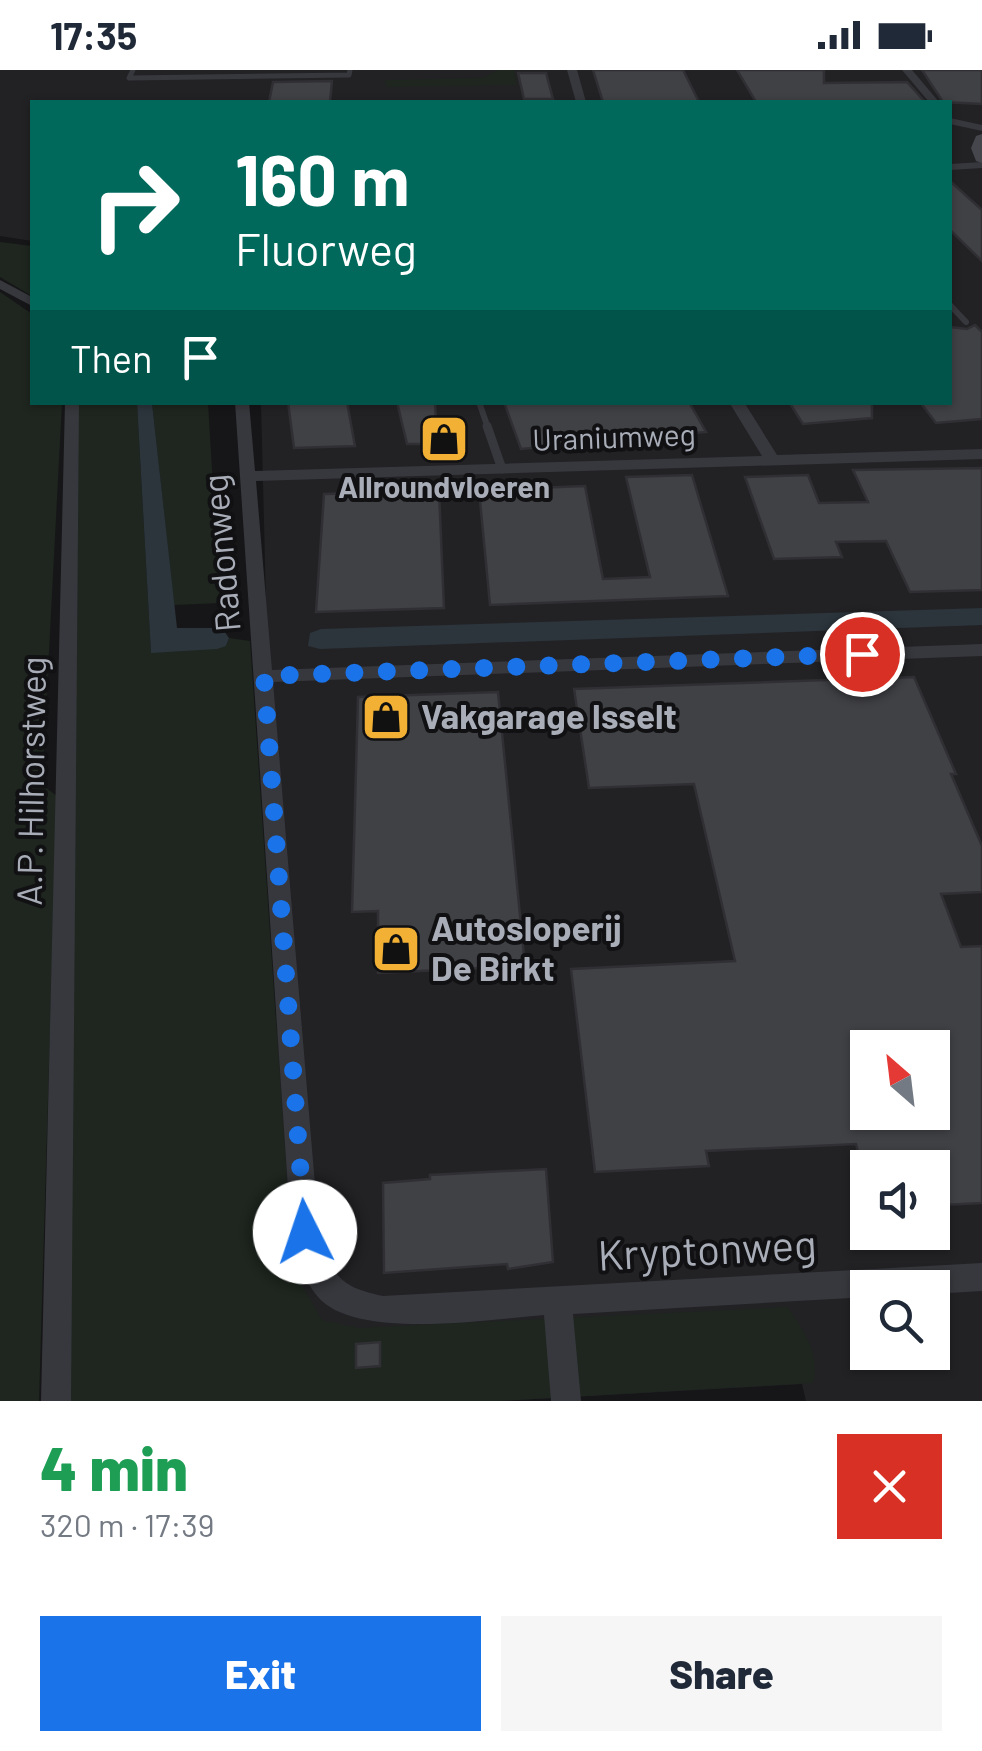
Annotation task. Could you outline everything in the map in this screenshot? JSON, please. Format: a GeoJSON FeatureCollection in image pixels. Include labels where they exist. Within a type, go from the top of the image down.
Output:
{"type":"FeatureCollection","features":[{"type":"Feature","properties":{"kind":"street"},"geometry":{"type":"LineString","coordinates":[[572,70],[580,100]]}},
{"type":"Feature","properties":{"kind":"street"},"geometry":{"type":"LineString","coordinates":[[907,70],[932,100]]}},
{"type":"Feature","properties":{"kind":"street"},"geometry":{"type":"LineString","coordinates":[[952,121],[982,128]]}},
{"type":"Feature","properties":{"kind":"street"},"geometry":{"type":"LineString","coordinates":[[952,167],[982,162],[982,138]]}},
{"type":"Feature","properties":{"kind":"street"},"geometry":{"type":"LineString","coordinates":[[0,284],[30,301]]}},
{"type":"Feature","properties":{"kind":"street","name":"A.P. Hilhorstweg"},"geometry":{"type":"LineString","coordinates":[[56,1401],[72,405]]}},
{"type":"Feature","properties":{"kind":"street","name":"Radonweg"},"geometry":{"type":"LineString","coordinates":[[242,405],[305,1232],[315,1269],[328,1292]]}},
{"type":"Feature","properties":{"kind":"street"},"geometry":{"type":"LineString","coordinates":[[738,405],[772,460]]}},
{"type":"Feature","properties":{"kind":"street","name":"Uraniumweg"},"geometry":{"type":"LineString","coordinates":[[248,476],[982,454]]}},
{"type":"Feature","properties":{"kind":"street"},"geometry":{"type":"LineString","coordinates":[[264,676],[982,650]]}},
{"type":"Feature","properties":{"kind":"street","name":"Kryptonweg"},"geometry":{"type":"LineString","coordinates":[[328,1292],[350,1305],[383,1310],[982,1277]]}},
{"type":"Feature","properties":{"kind":"street","name":"Kryptonweg"},"geometry":{"type":"LineString","coordinates":[[557,1301],[566,1401]]}},
{"type":"Feature","properties":{"kind":"lane"},"geometry":{"type":"LineString","coordinates":[[133,70],[130,78],[349,75],[350,70]]}},
{"type":"Feature","properties":{"kind":"lane"},"geometry":{"type":"LineString","coordinates":[[952,307],[966,322]]}},
{"type":"Feature","properties":{"kind":"lane"},"geometry":{"type":"LineString","coordinates":[[480,405],[502,470]]}},
{"type":"Feature","properties":{"kind":"shaded area"},"geometry":{"type":"Polygon","coordinates":[[[0,70],[982,70],[982,1401],[806,1401],[802,1384],[498,1401],[286,1401],[261,405],[952,405],[952,100],[30,100],[30,241],[0,236],[0,70]]]}},
{"type":"Feature","properties":{"kind":"shaded area"},"geometry":{"type":"Polygon","coordinates":[[[498,70],[514,70],[517,85],[386,87],[385,80],[483,78],[498,70]]]}},
{"type":"Feature","properties":{"kind":"shaded area"},"geometry":{"type":"Polygon","coordinates":[[[0,242],[30,246],[30,295],[0,277],[0,242]]]}},
{"type":"Feature","properties":{"kind":"shaded area"},"geometry":{"type":"Polygon","coordinates":[[[0,292],[30,313],[30,405],[62,405],[42,785],[57,796],[39,1401],[0,1401],[0,292]]]}},
{"type":"Feature","properties":{"kind":"shaded area"},"geometry":{"type":"Polygon","coordinates":[[[75,405],[137,405],[151,652],[226,646],[229,638],[250,641],[293,1269],[322,1320],[359,1328],[787,1307],[813,1353],[815,1373],[813,1383],[498,1401],[65,1401],[75,405]]]}},
{"type":"Feature","properties":{"kind":"shaded area"},"geometry":{"type":"Polygon","coordinates":[[[137,405],[152,405],[177,628],[222,628],[229,638],[226,646],[217,649],[151,653],[137,405]]]}},
{"type":"Feature","properties":{"kind":"shaded area"},"geometry":{"type":"Polygon","coordinates":[[[152,405],[208,405],[220,603],[174,605],[152,405]]]}},
{"type":"Feature","properties":{"kind":"shaded area"},"geometry":{"type":"Polygon","coordinates":[[[982,608],[982,625],[320,649],[308,646],[310,633],[321,629],[982,608]]]}},
{"type":"Feature","properties":{"kind":"building"},"geometry":{"type":"Polygon","coordinates":[[[593,70],[683,70],[698,100],[602,100],[593,70]]]}},
{"type":"Feature","properties":{"kind":"building"},"geometry":{"type":"Polygon","coordinates":[[[737,70],[824,70],[824,83],[907,82],[923,100],[755,100],[737,70]]]}},
{"type":"Feature","properties":{"kind":"building"},"geometry":{"type":"Polygon","coordinates":[[[922,70],[982,70],[982,104],[942,100],[922,70]]]}},
{"type":"Feature","properties":{"kind":"building"},"geometry":{"type":"Polygon","coordinates":[[[518,73],[546,73],[553,99],[524,99],[518,73]]]}},
{"type":"Feature","properties":{"kind":"building"},"geometry":{"type":"Polygon","coordinates":[[[332,81],[330,100],[269,100],[273,82],[332,81]]]}},
{"type":"Feature","properties":{"kind":"building"},"geometry":{"type":"Polygon","coordinates":[[[952,183],[982,210],[982,261],[952,232],[952,183]]]}},
{"type":"Feature","properties":{"kind":"building"},"geometry":{"type":"Polygon","coordinates":[[[975,325],[982,332],[982,419],[936,423],[922,405],[952,405],[952,327],[967,329],[975,325]]]}},
{"type":"Feature","properties":{"kind":"building"},"geometry":{"type":"Polygon","coordinates":[[[288,405],[348,405],[355,446],[294,448],[288,405]]]}},
{"type":"Feature","properties":{"kind":"building"},"geometry":{"type":"Polygon","coordinates":[[[398,405],[435,405],[437,444],[407,444],[398,405]]]}},
{"type":"Feature","properties":{"kind":"building"},"geometry":{"type":"Polygon","coordinates":[[[505,405],[691,405],[706,432],[521,449],[505,405]]]}},
{"type":"Feature","properties":{"kind":"building"},"geometry":{"type":"Polygon","coordinates":[[[791,405],[872,405],[872,418],[803,424],[791,405]]]}},
{"type":"Feature","properties":{"kind":"building"},"geometry":{"type":"Polygon","coordinates":[[[982,468],[982,590],[910,592],[886,541],[836,542],[842,557],[774,559],[745,477],[808,475],[819,503],[868,502],[853,470],[982,468]]]}},
{"type":"Feature","properties":{"kind":"building"},"geometry":{"type":"Polygon","coordinates":[[[692,475],[728,596],[490,605],[479,490],[585,486],[603,579],[650,577],[626,477],[692,475]]]}},
{"type":"Feature","properties":{"kind":"building"},"geometry":{"type":"Polygon","coordinates":[[[439,491],[444,608],[316,612],[324,494],[439,491]]]}},
{"type":"Feature","properties":{"kind":"building"},"geometry":{"type":"Polygon","coordinates":[[[914,677],[982,846],[982,892],[941,894],[961,947],[982,946],[982,1203],[950,1205],[950,1150],[858,1150],[856,1144],[706,1151],[709,1166],[595,1172],[571,969],[735,961],[694,784],[589,788],[574,689],[914,677]]]}},
{"type":"Feature","properties":{"kind":"building"},"geometry":{"type":"Polygon","coordinates":[[[498,692],[525,966],[378,973],[378,911],[352,912],[358,697],[498,692]]]}},
{"type":"Feature","properties":{"kind":"building"},"geometry":{"type":"Polygon","coordinates":[[[546,1169],[553,1262],[508,1269],[507,1264],[384,1273],[383,1183],[430,1179],[430,1175],[546,1169]]]}},
{"type":"Feature","properties":{"kind":"building"},"geometry":{"type":"Polygon","coordinates":[[[380,1342],[380,1366],[356,1368],[356,1344],[380,1342]]]}},
{"type":"Feature","properties":{"kind":"place","name":"Allroundvloeren"},"geometry":{"type":"Point","coordinates":[444,439]}},
{"type":"Feature","properties":{"kind":"place","name":"Vakgarage Isselt"},"geometry":{"type":"Point","coordinates":[386,717]}},
{"type":"Feature","properties":{"kind":"place","name":"Autosloperij De Birkt"},"geometry":{"type":"Point","coordinates":[396,949]}},
{"type":"Feature","properties":{"kind":"route"},"geometry":{"type":"LineString","coordinates":[[305,1232],[264,676],[862,654]]}}]}
